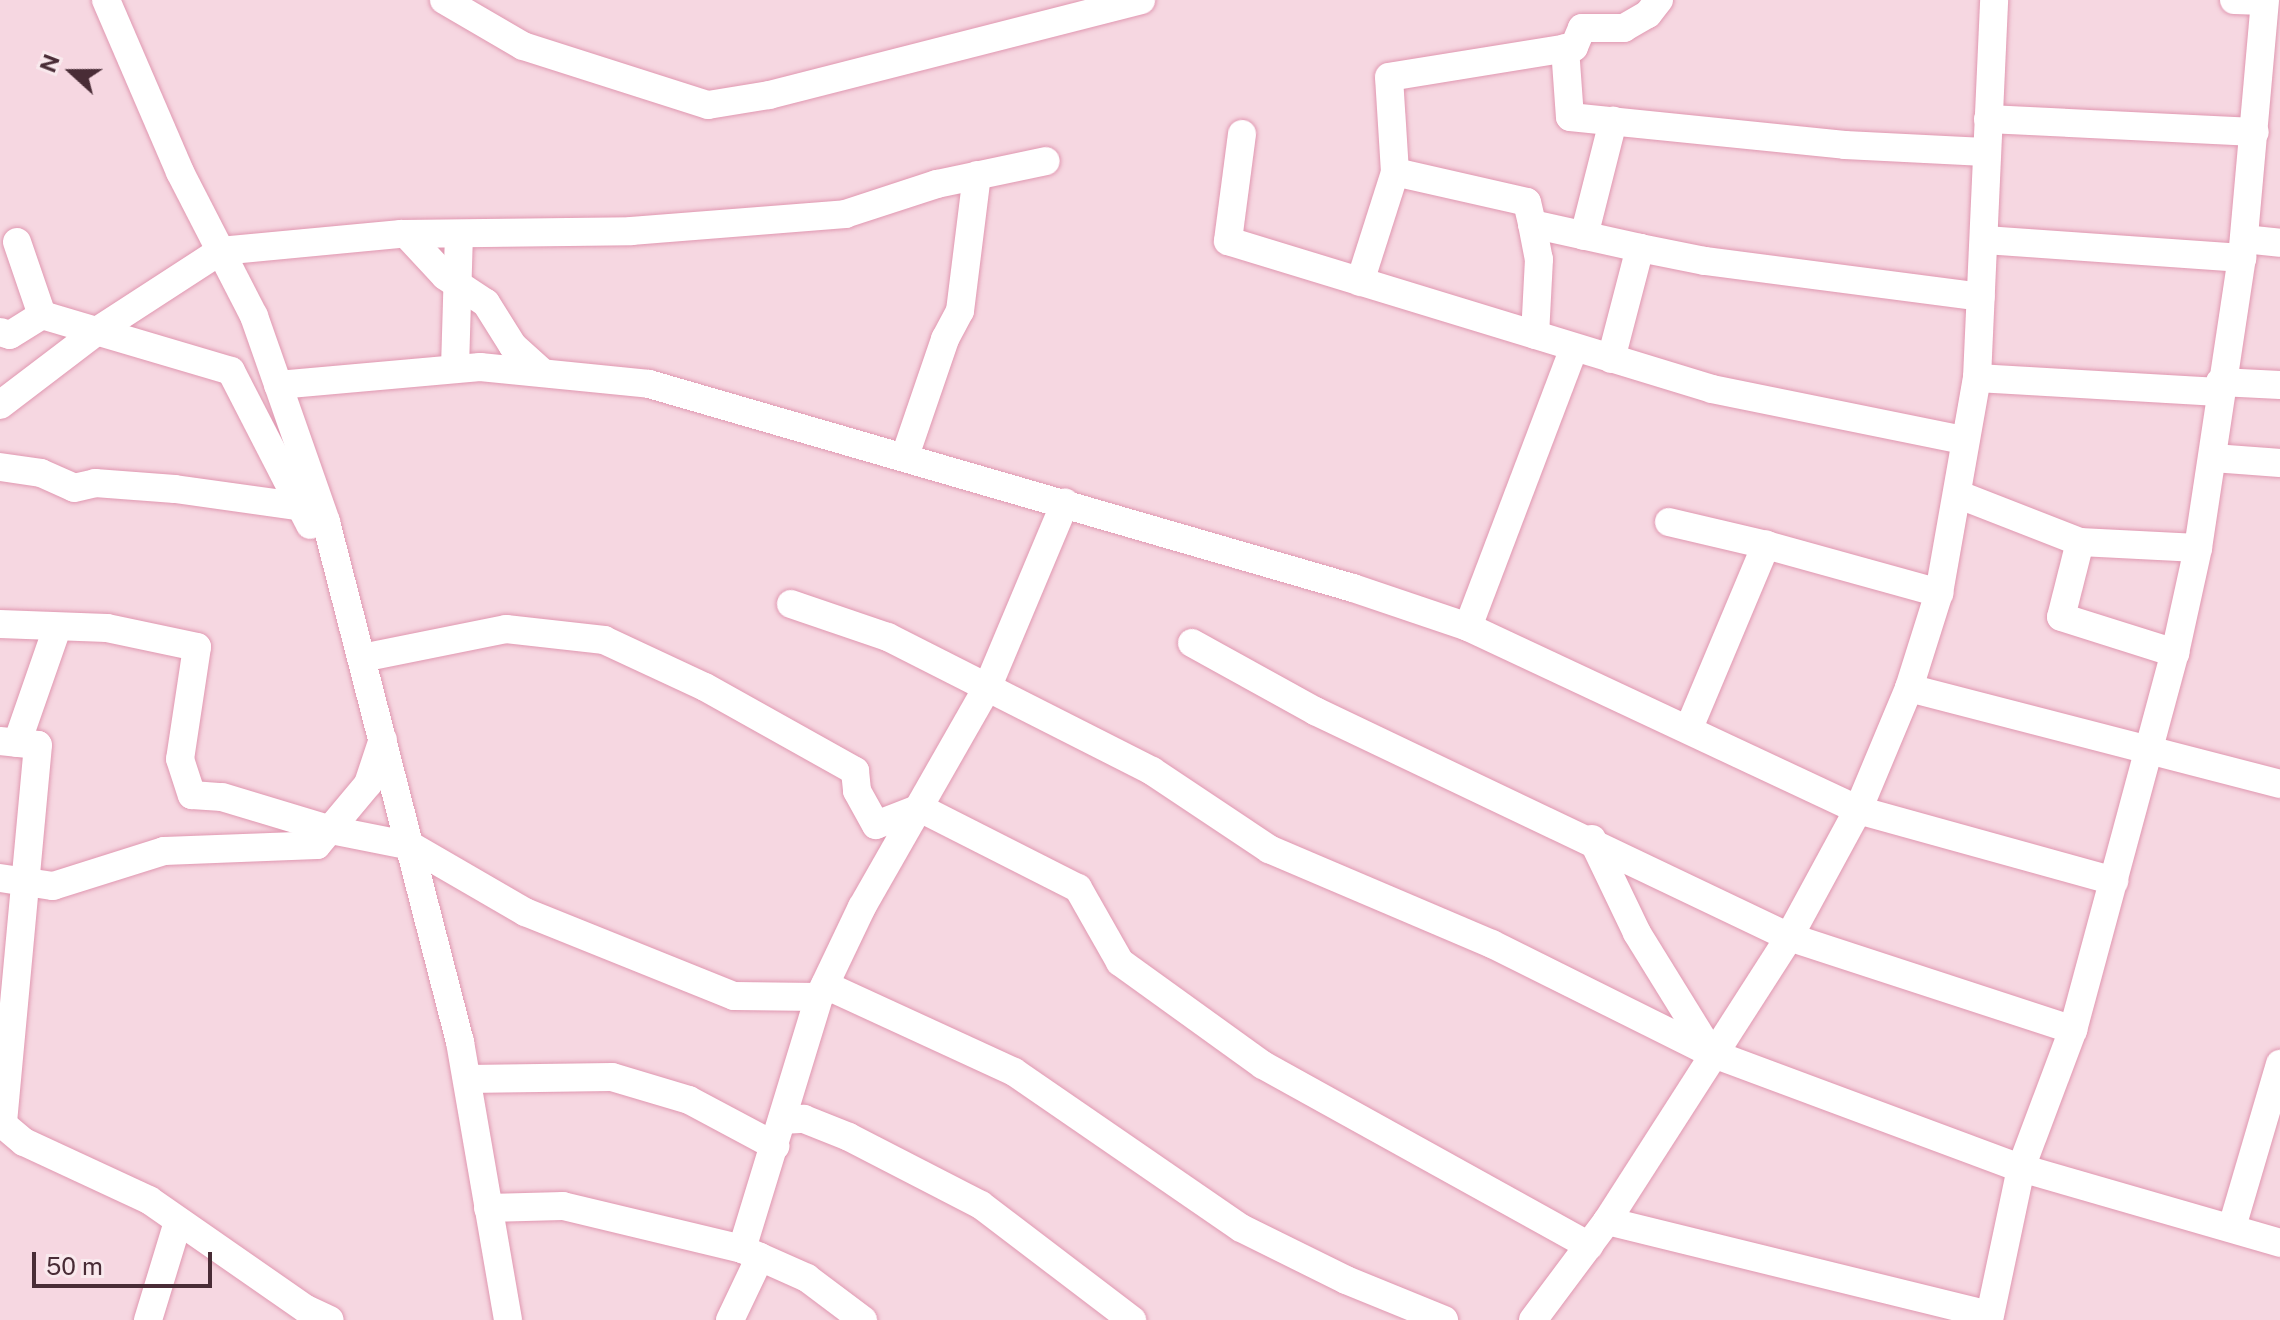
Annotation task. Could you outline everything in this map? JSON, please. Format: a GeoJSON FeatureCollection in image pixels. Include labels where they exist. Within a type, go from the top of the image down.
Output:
{"type":"FeatureCollection","features":[{"type":"Feature","properties":{"kind":"street"},"geometry":{"type":"LineString","coordinates":[[106,0],[220,251],[254,316],[326,522],[411,846],[467,1079],[508,1320]]}},
{"type":"Feature","properties":{"kind":"street"},"geometry":{"type":"LineString","coordinates":[[444,0],[523,46],[708,105],[769,95],[1141,0]]}},
{"type":"Feature","properties":{"kind":"street"},"geometry":{"type":"LineString","coordinates":[[1360,282],[1395,172],[1389,77],[1574,47],[1582,28],[1624,28],[1648,14],[1659,0]]}},
{"type":"Feature","properties":{"kind":"street"},"geometry":{"type":"LineString","coordinates":[[1533,1320],[1607,1221],[1711,1053],[1789,937],[1858,810],[1909,688],[1939,593],[1957,494],[1963,440],[1977,378],[1994,0]]}},
{"type":"Feature","properties":{"kind":"street"},"geometry":{"type":"LineString","coordinates":[[1607,1221],[1990,1318],[2021,1168],[2073,1030],[2175,653],[2198,548],[2214,458],[2220,387],[2264,118],[2264,1],[2234,0]]}},
{"type":"Feature","properties":{"kind":"street"},"geometry":{"type":"LineString","coordinates":[[1565,48],[1570,117],[1845,145],[1985,152]]}},
{"type":"Feature","properties":{"kind":"street"},"geometry":{"type":"LineString","coordinates":[[1988,119],[2264,118]]}},
{"type":"Feature","properties":{"kind":"street"},"geometry":{"type":"LineString","coordinates":[[1584,236],[1613,121]]}},
{"type":"Feature","properties":{"kind":"street"},"geometry":{"type":"LineString","coordinates":[[1242,134],[1228,241],[1712,389],[1963,440]]}},
{"type":"Feature","properties":{"kind":"street"},"geometry":{"type":"LineString","coordinates":[[0,405],[97,331],[220,251],[406,234],[631,231],[845,214],[977,175],[1046,161]]}},
{"type":"Feature","properties":{"kind":"street"},"geometry":{"type":"LineString","coordinates":[[1395,172],[1527,202],[1539,259],[1535,335]]}},
{"type":"Feature","properties":{"kind":"street"},"geometry":{"type":"LineString","coordinates":[[905,456],[945,339],[960,311],[977,175]]}},
{"type":"Feature","properties":{"kind":"street"},"geometry":{"type":"LineString","coordinates":[[1532,224],[1705,261],[1981,297]]}},
{"type":"Feature","properties":{"kind":"street"},"geometry":{"type":"LineString","coordinates":[[406,234],[459,286],[486,303],[513,346],[543,373]]}},
{"type":"Feature","properties":{"kind":"street"},"geometry":{"type":"LineString","coordinates":[[455,368],[459,234]]}},
{"type":"Feature","properties":{"kind":"street"},"geometry":{"type":"LineString","coordinates":[[1985,240],[2243,248],[2280,243]]}},
{"type":"Feature","properties":{"kind":"street"},"geometry":{"type":"LineString","coordinates":[[17,242],[42,315]]}},
{"type":"Feature","properties":{"kind":"street"},"geometry":{"type":"LineString","coordinates":[[1611,359],[1640,248]]}},
{"type":"Feature","properties":{"kind":"street"},"geometry":{"type":"LineString","coordinates":[[0,332],[10,335],[42,315],[231,371],[303,507],[353,625]]}},
{"type":"Feature","properties":{"kind":"street"},"geometry":{"type":"LineString","coordinates":[[1468,627],[1574,348]]}},
{"type":"Feature","properties":{"kind":"street"},"geometry":{"type":"LineString","coordinates":[[278,385],[455,368],[649,384],[1065,503],[1468,627],[1689,728],[1858,810],[2114,881]]}},
{"type":"Feature","properties":{"kind":"street"},"geometry":{"type":"LineString","coordinates":[[1977,378],[2220,387],[2280,385]]}},
{"type":"Feature","properties":{"kind":"street"},"geometry":{"type":"LineString","coordinates":[[2214,458],[2280,463]]}},
{"type":"Feature","properties":{"kind":"street"},"geometry":{"type":"LineString","coordinates":[[0,467],[41,473],[74,488],[95,483],[175,489],[303,507]]}},
{"type":"Feature","properties":{"kind":"street"},"geometry":{"type":"LineString","coordinates":[[1957,494],[2080,542],[2198,548]]}},
{"type":"Feature","properties":{"kind":"street"},"geometry":{"type":"LineString","coordinates":[[730,1320],[751,1253],[779,1133],[822,991],[862,907],[988,686],[1065,503]]}},
{"type":"Feature","properties":{"kind":"street"},"geometry":{"type":"LineString","coordinates":[[1669,522],[1766,545],[1939,593]]}},
{"type":"Feature","properties":{"kind":"street"},"geometry":{"type":"LineString","coordinates":[[2080,542],[2061,617],[2175,653]]}},
{"type":"Feature","properties":{"kind":"street"},"geometry":{"type":"LineString","coordinates":[[1689,728],[1766,545]]}},
{"type":"Feature","properties":{"kind":"street"},"geometry":{"type":"LineString","coordinates":[[791,604],[888,637],[1152,771],[1269,849],[1492,944],[1711,1053],[2021,1168],[2280,1243]]}},
{"type":"Feature","properties":{"kind":"street"},"geometry":{"type":"LineString","coordinates":[[0,624],[107,628],[197,647],[180,759],[192,795],[222,797],[331,830],[411,846],[525,912],[734,996],[822,991],[1014,1072],[1241,1228],[1346,1280],[1444,1320]]}},
{"type":"Feature","properties":{"kind":"street"},"geometry":{"type":"LineString","coordinates":[[57,628],[9,742],[38,745],[28,882],[2,1123],[24,1142],[149,1200],[330,1320]]}},
{"type":"Feature","properties":{"kind":"street"},"geometry":{"type":"LineString","coordinates":[[362,658],[506,629],[604,640],[705,687],[855,771],[857,791],[876,825],[920,808],[1078,888],[1120,962],[1263,1065],[1589,1246]]}},
{"type":"Feature","properties":{"kind":"street"},"geometry":{"type":"LineString","coordinates":[[1192,643],[1315,711],[1592,839],[1789,937],[2073,1030]]}},
{"type":"Feature","properties":{"kind":"street"},"geometry":{"type":"LineString","coordinates":[[1909,688],[2280,784]]}},
{"type":"Feature","properties":{"kind":"street"},"geometry":{"type":"LineString","coordinates":[[0,878],[53,886],[164,851],[317,845],[368,784],[383,739]]}},
{"type":"Feature","properties":{"kind":"street"},"geometry":{"type":"LineString","coordinates":[[1592,839],[1637,933],[1711,1053]]}},
{"type":"Feature","properties":{"kind":"street"},"geometry":{"type":"LineString","coordinates":[[2232,1227],[2280,1064]]}},
{"type":"Feature","properties":{"kind":"street"},"geometry":{"type":"LineString","coordinates":[[467,1079],[612,1077],[689,1100],[779,1133],[804,1119],[849,1137],[981,1205],[1132,1320]]}},
{"type":"Feature","properties":{"kind":"street"},"geometry":{"type":"LineString","coordinates":[[488,1208],[563,1206],[751,1253],[807,1278],[863,1320]]}},
{"type":"Feature","properties":{"kind":"street"},"geometry":{"type":"LineString","coordinates":[[148,1320],[178,1222]]}}]}
